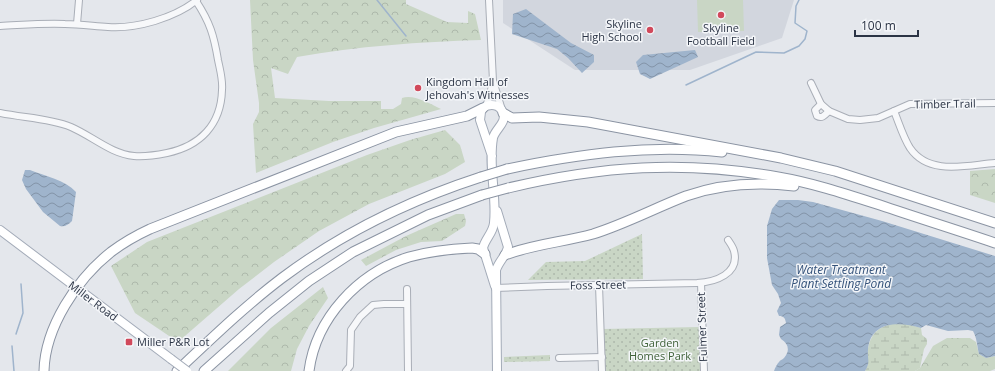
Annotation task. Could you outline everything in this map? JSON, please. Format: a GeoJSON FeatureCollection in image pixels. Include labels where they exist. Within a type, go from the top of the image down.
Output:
{"type":"FeatureCollection","features":[{"type":"Feature","properties":{"kind":"highway"},"geometry":{"type":"LineString","coordinates":[[44,371],[46,347],[56,319],[77,288],[93,268],[111,252],[135,236],[150,228],[396,132],[467,116],[484,108]]}},
{"type":"Feature","properties":{"kind":"highway"},"geometry":{"type":"LineString","coordinates":[[503,113],[512,118],[546,117],[588,122],[782,158],[835,171],[995,224]]}},
{"type":"Feature","properties":{"kind":"highway"},"geometry":{"type":"LineString","coordinates":[[177,371],[250,304],[314,255],[348,235],[405,206],[437,192],[507,169],[584,154],[640,150],[719,151],[782,158]]}},
{"type":"Feature","properties":{"kind":"highway"},"geometry":{"type":"LineString","coordinates":[[204,371],[269,313],[309,280],[347,256],[415,221],[444,208],[508,188],[591,171],[675,166],[730,170],[778,177],[818,186],[848,195],[995,243]]}},
{"type":"Feature","properties":{"kind":"highway"},"geometry":{"type":"LineString","coordinates":[[504,256],[522,249],[594,234],[688,196],[717,188],[757,184],[777,184],[809,187],[848,195]]}},
{"type":"Feature","properties":{"kind":"highway"},"geometry":{"type":"LineString","coordinates":[[309,371],[320,330],[339,304],[358,284],[374,273],[399,261],[434,251],[472,248],[478,249],[486,255]]}},
{"type":"Feature","properties":{"kind":"main road"},"geometry":{"type":"LineString","coordinates":[[492,156],[481,124],[480,116],[484,108],[488,105],[495,105],[503,113],[503,121],[493,137],[492,156],[494,224],[483,248],[495,287]]}},
{"type":"Feature","properties":{"kind":"main road"},"geometry":{"type":"LineString","coordinates":[[481,124],[492,129],[499,127]]}},
{"type":"Feature","properties":{"kind":"main road"},"geometry":{"type":"LineString","coordinates":[[494,203],[508,248],[496,270],[497,371]]}},
{"type":"Feature","properties":{"kind":"main road","name":"Miller Road"},"geometry":{"type":"LineString","coordinates":[[0,230],[187,371]]}},
{"type":"Feature","properties":{"kind":"main road"},"geometry":{"type":"LineString","coordinates":[[488,239],[491,236],[498,236],[505,240]]}},
{"type":"Feature","properties":{"kind":"main road"},"geometry":{"type":"LineString","coordinates":[[486,255],[492,259],[499,259],[504,256]]}},
{"type":"Feature","properties":{"kind":"street"},"geometry":{"type":"LineString","coordinates":[[77,24],[79,0]]}},
{"type":"Feature","properties":{"kind":"street"},"geometry":{"type":"LineString","coordinates":[[489,0],[493,81],[503,113]]}},
{"type":"Feature","properties":{"kind":"street"},"geometry":{"type":"LineString","coordinates":[[0,26],[46,23],[107,27],[132,26],[179,12],[197,1],[210,24],[214,37],[222,89],[221,102],[217,117],[210,128],[187,148],[157,155],[134,156],[119,153],[71,127],[44,119],[0,113]]}},
{"type":"Feature","properties":{"kind":"street"},"geometry":{"type":"LineString","coordinates":[[484,108],[489,99],[493,81]]}},
{"type":"Feature","properties":{"kind":"street","name":"Timber Trail"},"geometry":{"type":"LineString","coordinates":[[811,83],[821,104],[829,111],[848,119],[860,120],[878,118],[910,104],[995,103]]}},
{"type":"Feature","properties":{"kind":"street","name":"Timber Trail"},"geometry":{"type":"LineString","coordinates":[[821,104],[815,110],[816,116],[820,118],[823,117],[829,111]]}},
{"type":"Feature","properties":{"kind":"street"},"geometry":{"type":"LineString","coordinates":[[894,111],[910,148],[922,160],[931,164],[945,167],[995,163]]}},
{"type":"Feature","properties":{"kind":"street","name":"Foss Street"},"geometry":{"type":"LineString","coordinates":[[495,287],[701,283],[714,281],[724,276],[733,265],[735,258],[734,250],[728,240]]}},
{"type":"Feature","properties":{"kind":"street","name":"Fulmer Street"},"geometry":{"type":"LineString","coordinates":[[701,283],[704,371]]}},
{"type":"Feature","properties":{"kind":"street"},"geometry":{"type":"LineString","coordinates":[[599,285],[602,371]]}},
{"type":"Feature","properties":{"kind":"street"},"geometry":{"type":"LineString","coordinates":[[407,290],[408,371]]}},
{"type":"Feature","properties":{"kind":"street"},"geometry":{"type":"LineString","coordinates":[[346,371],[350,366],[351,330],[360,317],[373,305],[407,304]]}},
{"type":"Feature","properties":{"kind":"street"},"geometry":{"type":"LineString","coordinates":[[558,358],[602,357]]}},
{"type":"Feature","properties":{"kind":"shaded area","name":"Skyline High School"},"geometry":{"type":"Polygon","coordinates":[[[503,0],[794,0],[782,38],[690,70],[575,70],[503,23],[503,0]]]}},
{"type":"Feature","properties":{"kind":"green space"},"geometry":{"type":"Polygon","coordinates":[[[250,0],[406,0],[406,4],[447,22],[468,23],[468,11],[475,14],[481,40],[412,43],[320,53],[297,57],[288,74],[271,68],[275,98],[329,101],[381,101],[381,109],[393,109],[401,104],[402,98],[412,97],[441,109],[374,128],[333,142],[256,173],[253,124],[259,112],[259,103],[253,60],[250,0]]]}},
{"type":"Feature","properties":{"kind":"green space","name":"Skyline Football Field"},"geometry":{"type":"Polygon","coordinates":[[[697,0],[743,0],[744,31],[698,32],[697,0]]]}},
{"type":"Feature","properties":{"kind":"green space"},"geometry":{"type":"Polygon","coordinates":[[[445,130],[460,145],[465,162],[445,174],[369,204],[319,231],[274,262],[239,289],[178,342],[135,313],[111,266],[147,242],[367,155],[445,130]]]}},
{"type":"Feature","properties":{"kind":"green space"},"geometry":{"type":"Polygon","coordinates":[[[995,169],[995,203],[970,195],[970,171],[995,169]]]}},
{"type":"Feature","properties":{"kind":"green space"},"geometry":{"type":"Polygon","coordinates":[[[456,214],[464,214],[466,221],[465,226],[442,241],[421,242],[396,250],[366,266],[361,260],[406,236],[456,214]]]}},
{"type":"Feature","properties":{"kind":"green space"},"geometry":{"type":"Polygon","coordinates":[[[642,234],[643,279],[528,280],[546,262],[585,261],[642,234]]]}},
{"type":"Feature","properties":{"kind":"green space"},"geometry":{"type":"Polygon","coordinates":[[[323,287],[328,298],[309,326],[297,349],[291,371],[228,371],[271,328],[323,287]]]}},
{"type":"Feature","properties":{"kind":"green space"},"geometry":{"type":"Polygon","coordinates":[[[896,323],[904,323],[921,328],[922,335],[927,339],[920,368],[915,371],[865,371],[868,365],[869,343],[871,338],[881,328],[896,323]]]}},
{"type":"Feature","properties":{"kind":"green space","name":"Garden Homes Park"},"geometry":{"type":"Polygon","coordinates":[[[699,327],[701,371],[604,371],[603,329],[699,327]]]}},
{"type":"Feature","properties":{"kind":"green space"},"geometry":{"type":"Polygon","coordinates":[[[947,338],[970,338],[976,342],[979,354],[986,358],[995,356],[995,369],[990,371],[915,371],[920,368],[933,346],[947,338]]]}},
{"type":"Feature","properties":{"kind":"green space"},"geometry":{"type":"Polygon","coordinates":[[[550,355],[550,361],[504,362],[504,357],[550,355]]]}},
{"type":"Feature","properties":{"kind":"water"},"geometry":{"type":"Polygon","coordinates":[[[526,9],[571,43],[594,55],[594,62],[582,73],[557,49],[512,34],[513,14],[526,9]]]}},
{"type":"Feature","properties":{"kind":"water"},"geometry":{"type":"Polygon","coordinates":[[[695,50],[698,57],[650,79],[640,74],[636,62],[643,55],[695,50]]]}},
{"type":"Feature","properties":{"kind":"water"},"geometry":{"type":"Polygon","coordinates":[[[25,170],[30,170],[61,181],[76,192],[72,221],[69,224],[60,226],[43,212],[26,189],[22,180],[25,170]]]}},
{"type":"Feature","properties":{"kind":"water","name":"Water Treatment Plant Settling Pond"},"geometry":{"type":"Polygon","coordinates":[[[779,200],[813,202],[882,221],[995,256],[995,356],[986,358],[979,354],[973,331],[948,331],[926,325],[921,328],[904,324],[895,324],[880,328],[874,333],[870,340],[868,363],[865,371],[774,371],[788,350],[786,343],[779,335],[780,327],[786,323],[782,316],[779,316],[777,311],[781,303],[778,294],[772,285],[767,258],[767,226],[772,209],[779,200]]]}},
{"type":"Feature","properties":{"kind":"waterway"},"geometry":{"type":"LineString","coordinates":[[377,0],[406,36]]}},
{"type":"Feature","properties":{"kind":"waterway"},"geometry":{"type":"LineString","coordinates":[[686,85],[756,52],[784,53],[799,46],[805,39],[807,31],[795,23],[796,6],[799,0]]}},
{"type":"Feature","properties":{"kind":"waterway"},"geometry":{"type":"LineString","coordinates":[[16,334],[23,313],[21,284]]}},
{"type":"Feature","properties":{"kind":"waterway"},"geometry":{"type":"LineString","coordinates":[[12,346],[14,371]]}},
{"type":"Feature","properties":{"kind":"place","name":"Skyline Football Field"},"geometry":{"type":"Point","coordinates":[721,15]}},
{"type":"Feature","properties":{"kind":"place","name":"Skyline High School"},"geometry":{"type":"Point","coordinates":[650,30]}},
{"type":"Feature","properties":{"kind":"place","name":"Kingdom Hall of Jehovah's Witnesses"},"geometry":{"type":"Point","coordinates":[418,88]}},
{"type":"Feature","properties":{"kind":"place","name":"Miller P&R Lot"},"geometry":{"type":"Point","coordinates":[129,342]}}]}
